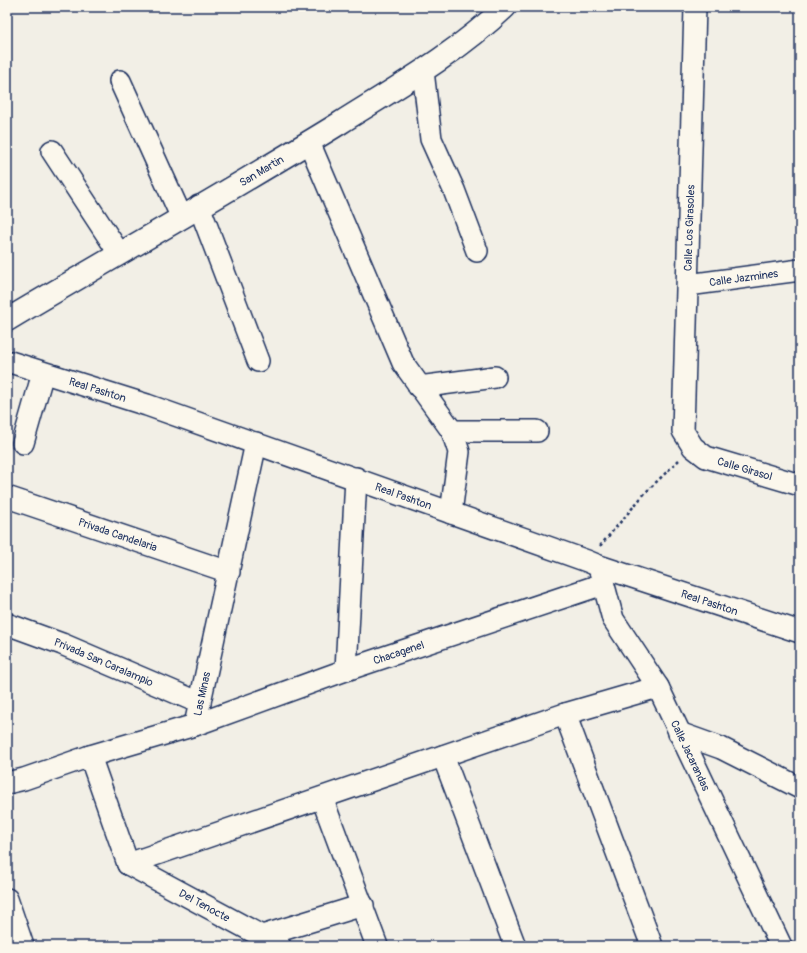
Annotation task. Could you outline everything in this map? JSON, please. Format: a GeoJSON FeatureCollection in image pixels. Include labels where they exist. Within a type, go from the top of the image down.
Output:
{"type":"FeatureCollection","features":[{"type":"Feature","properties":{"kind":"street","name":"San Martin"},"geometry":{"type":"LineString","coordinates":[[7,320],[309,142],[423,71],[487,24],[505,7]]}},
{"type":"Feature","properties":{"kind":"street","name":"Calle Los Girasoles"},"geometry":{"type":"LineString","coordinates":[[693,447],[683,430],[695,7]]}},
{"type":"Feature","properties":{"kind":"street"},"geometry":{"type":"LineString","coordinates":[[423,71],[431,139],[454,190],[477,251]]}},
{"type":"Feature","properties":{"kind":"street"},"geometry":{"type":"LineString","coordinates":[[120,81],[190,211],[258,361]]}},
{"type":"Feature","properties":{"kind":"street"},"geometry":{"type":"LineString","coordinates":[[309,142],[403,363],[452,431],[459,452],[451,513]]}},
{"type":"Feature","properties":{"kind":"street"},"geometry":{"type":"LineString","coordinates":[[52,151],[119,253]]}},
{"type":"Feature","properties":{"kind":"street","name":"Calle Jazmines"},"geometry":{"type":"LineString","coordinates":[[688,285],[800,270]]}},
{"type":"Feature","properties":{"kind":"street","name":"Real Pashton"},"geometry":{"type":"LineString","coordinates":[[7,361],[147,405],[356,478],[451,513],[596,570],[800,632]]}},
{"type":"Feature","properties":{"kind":"street"},"geometry":{"type":"LineString","coordinates":[[22,443],[43,373]]}},
{"type":"Feature","properties":{"kind":"street"},"geometry":{"type":"LineString","coordinates":[[419,387],[495,377]]}},
{"type":"Feature","properties":{"kind":"street"},"geometry":{"type":"LineString","coordinates":[[452,431],[537,431]]}},
{"type":"Feature","properties":{"kind":"street","name":"Las Minas"},"geometry":{"type":"LineString","coordinates":[[7,783],[24,779],[90,756],[195,725],[256,443]]}},
{"type":"Feature","properties":{"kind":"street","name":"Calle Girasol"},"geometry":{"type":"LineString","coordinates":[[693,447],[706,457],[800,485]]}},
{"type":"Feature","properties":{"kind":"street"},"geometry":{"type":"LineString","coordinates":[[346,670],[356,478]]}},
{"type":"Feature","properties":{"kind":"street","name":"Privada Candelaria"},"geometry":{"type":"LineString","coordinates":[[7,497],[229,572]]}},
{"type":"Feature","properties":{"kind":"street","name":"Chacagenel"},"geometry":{"type":"LineString","coordinates":[[195,725],[346,670],[596,570]]}},
{"type":"Feature","properties":{"kind":"street","name":"Calle Jacarandas"},"geometry":{"type":"LineString","coordinates":[[596,570],[613,619],[658,688],[781,946]]}},
{"type":"Feature","properties":{"kind":"street","name":"Privada San Caralampio"},"geometry":{"type":"LineString","coordinates":[[7,624],[62,644],[200,703]]}},
{"type":"Feature","properties":{"kind":"street"},"geometry":{"type":"LineString","coordinates":[[90,756],[128,864],[565,714],[658,688]]}},
{"type":"Feature","properties":{"kind":"street"},"geometry":{"type":"LineString","coordinates":[[565,714],[652,946]]}},
{"type":"Feature","properties":{"kind":"street"},"geometry":{"type":"LineString","coordinates":[[679,733],[721,748],[800,788]]}},
{"type":"Feature","properties":{"kind":"street"},"geometry":{"type":"LineString","coordinates":[[443,756],[515,946]]}},
{"type":"Feature","properties":{"kind":"street"},"geometry":{"type":"LineString","coordinates":[[322,798],[377,946]]}},
{"type":"Feature","properties":{"kind":"street","name":"Del Tenocte"},"geometry":{"type":"LineString","coordinates":[[128,864],[280,946]]}},
{"type":"Feature","properties":{"kind":"street"},"geometry":{"type":"LineString","coordinates":[[7,898],[23,946]]}},
{"type":"Feature","properties":{"kind":"street"},"geometry":{"type":"LineString","coordinates":[[262,936],[363,905]]}},
{"type":"Feature","properties":{"kind":"path"},"geometry":{"type":"LineString","coordinates":[[596,570],[646,492],[693,447]]}}]}
